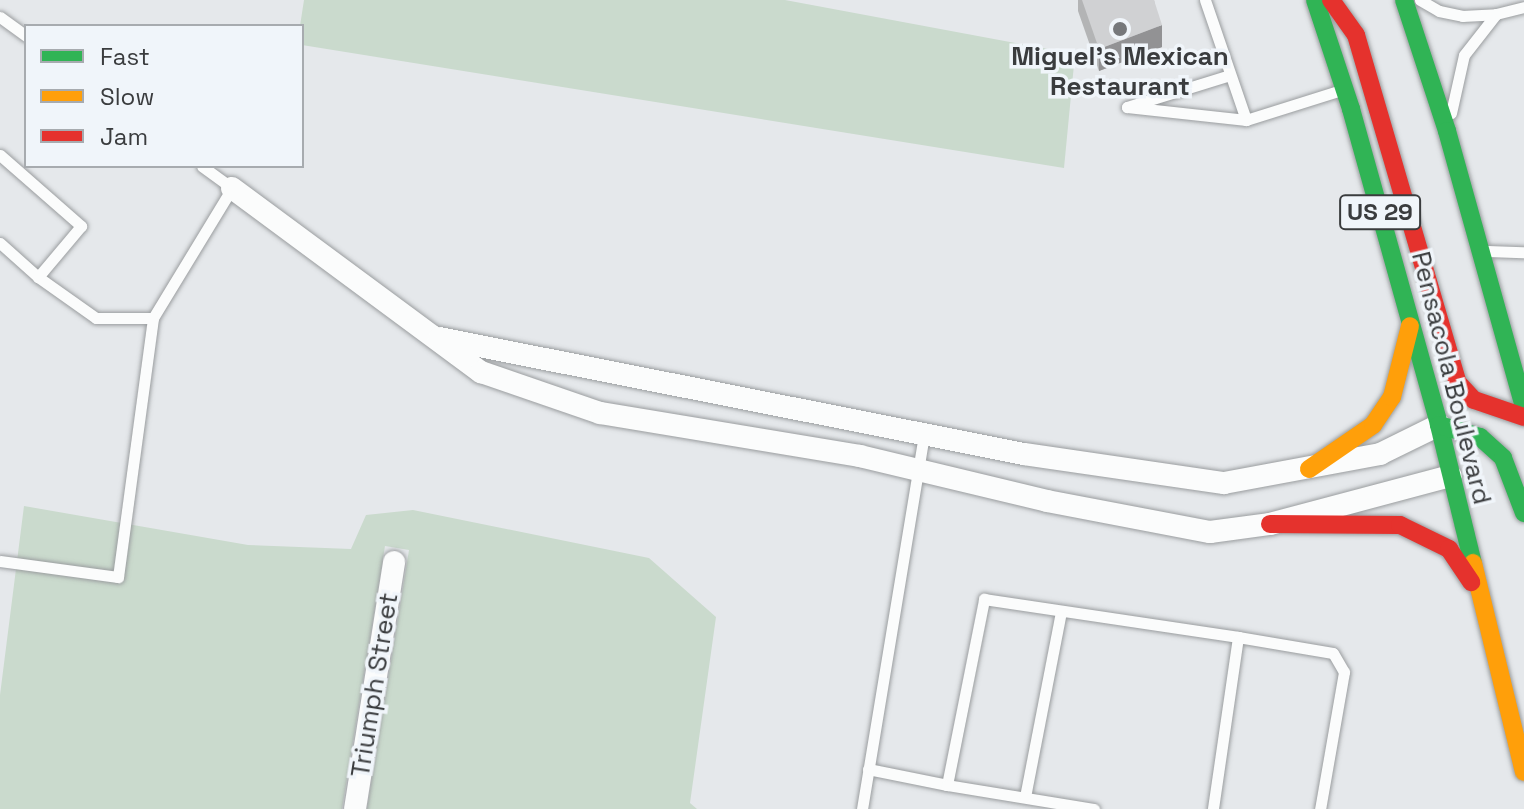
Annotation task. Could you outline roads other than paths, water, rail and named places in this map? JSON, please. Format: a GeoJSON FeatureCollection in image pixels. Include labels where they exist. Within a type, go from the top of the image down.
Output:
{"type":"FeatureCollection","features":[{"type":"Feature","properties":{"kind":"main road","name":"Pensacola Boulevard"},"geometry":{"type":"LineString","coordinates":[[1315,0],[1344,89],[1439,425],[1524,772]]}},
{"type":"Feature","properties":{"kind":"main road"},"geometry":{"type":"LineString","coordinates":[[1331,0],[1356,35],[1458,383],[1474,400],[1524,417]]}},
{"type":"Feature","properties":{"kind":"main road"},"geometry":{"type":"LineString","coordinates":[[1404,0],[1447,131],[1524,406]]}},
{"type":"Feature","properties":{"kind":"main road"},"geometry":{"type":"LineString","coordinates":[[1497,302],[1515,315]]}},
{"type":"Feature","properties":{"kind":"main road"},"geometry":{"type":"LineString","coordinates":[[1309,469],[1373,425],[1392,397],[1411,322]]}},
{"type":"Feature","properties":{"kind":"main road"},"geometry":{"type":"LineString","coordinates":[[1439,425],[1480,437],[1503,458],[1524,513]]}},
{"type":"Feature","properties":{"kind":"main road"},"geometry":{"type":"LineString","coordinates":[[1270,524],[1400,525],[1449,549],[1478,591]]}},
{"type":"Feature","properties":{"kind":"street"},"geometry":{"type":"LineString","coordinates":[[232,188],[481,372],[600,413],[860,456],[1047,501],[1210,532],[1270,524],[1451,476]]}},
{"type":"Feature","properties":{"kind":"street"},"geometry":{"type":"LineString","coordinates":[[435,338],[1024,454],[1224,483],[1380,454],[1439,425]]}},
{"type":"Feature","properties":{"kind":"street","name":"Triumph Street"},"geometry":{"type":"LineString","coordinates":[[355,809],[394,562]]}},
{"type":"Feature","properties":{"kind":"lane"},"geometry":{"type":"LineString","coordinates":[[1205,0],[1246,120]]}},
{"type":"Feature","properties":{"kind":"lane"},"geometry":{"type":"LineString","coordinates":[[1420,0],[1439,11],[1462,16],[1524,8]]}},
{"type":"Feature","properties":{"kind":"lane"},"geometry":{"type":"LineString","coordinates":[[1447,131],[1464,55],[1496,14]]}},
{"type":"Feature","properties":{"kind":"lane"},"geometry":{"type":"LineString","coordinates":[[0,17],[24,35]]}},
{"type":"Feature","properties":{"kind":"lane"},"geometry":{"type":"LineString","coordinates":[[1230,75],[1127,107],[1246,120],[1344,89]]}},
{"type":"Feature","properties":{"kind":"lane"},"geometry":{"type":"LineString","coordinates":[[0,155],[81,226],[38,277]]}},
{"type":"Feature","properties":{"kind":"lane"},"geometry":{"type":"LineString","coordinates":[[0,561],[118,577],[153,318],[232,188],[205,168]]}},
{"type":"Feature","properties":{"kind":"lane"},"geometry":{"type":"LineString","coordinates":[[0,243],[38,277],[96,318],[153,318]]}},
{"type":"Feature","properties":{"kind":"lane"},"geometry":{"type":"LineString","coordinates":[[1482,251],[1524,252]]}},
{"type":"Feature","properties":{"kind":"lane"},"geometry":{"type":"LineString","coordinates":[[862,809],[924,434]]}},
{"type":"Feature","properties":{"kind":"lane"},"geometry":{"type":"LineString","coordinates":[[947,785],[984,599],[1333,653],[1344,672],[1320,809]]}},
{"type":"Feature","properties":{"kind":"lane"},"geometry":{"type":"LineString","coordinates":[[1025,797],[1061,611]]}},
{"type":"Feature","properties":{"kind":"lane"},"geometry":{"type":"LineString","coordinates":[[1213,809],[1238,637]]}},
{"type":"Feature","properties":{"kind":"lane"},"geometry":{"type":"LineString","coordinates":[[868,769],[1094,809]]}},
{"type":"Feature","properties":{"kind":"place","name":"Miguel's Mexican Restaurant"},"geometry":{"type":"Point","coordinates":[1120,29]}}]}
